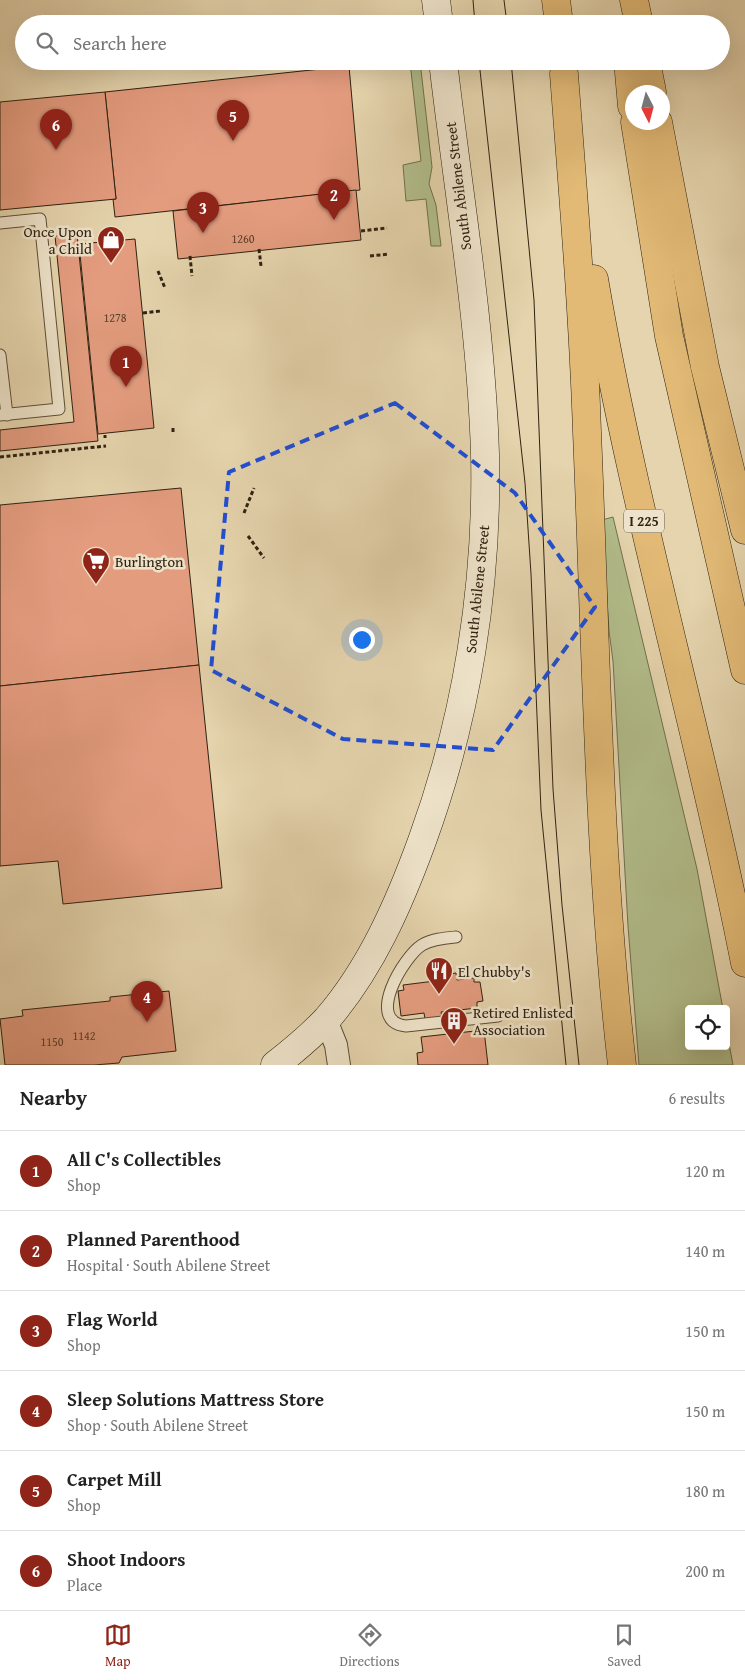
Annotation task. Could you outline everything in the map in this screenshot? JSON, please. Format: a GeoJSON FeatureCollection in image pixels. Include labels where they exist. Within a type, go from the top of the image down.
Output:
{"type":"FeatureCollection","features":[{"type":"Feature","properties":{"kind":"highway"},"geometry":{"type":"LineString","coordinates":[[556,0],[557,15]]}},
{"type":"Feature","properties":{"kind":"highway"},"geometry":{"type":"LineString","coordinates":[[622,0],[624,15]]}},
{"type":"Feature","properties":{"kind":"highway"},"geometry":{"type":"LineString","coordinates":[[634,0],[637,15]]}},
{"type":"Feature","properties":{"kind":"highway"},"geometry":{"type":"LineString","coordinates":[[563,70],[584,360],[596,706],[606,880],[622,1065]]}},
{"type":"Feature","properties":{"kind":"highway","name":"I 225"},"geometry":{"type":"LineString","coordinates":[[563,70],[585,219],[614,386],[698,744],[745,963]]}},
{"type":"Feature","properties":{"kind":"highway"},"geometry":{"type":"LineString","coordinates":[[629,70],[630,85]]}},
{"type":"Feature","properties":{"kind":"highway"},"geometry":{"type":"LineString","coordinates":[[648,70],[651,85]]}},
{"type":"Feature","properties":{"kind":"highway"},"geometry":{"type":"LineString","coordinates":[[636,130],[669,336],[745,670]]}},
{"type":"Feature","properties":{"kind":"highway"},"geometry":{"type":"LineString","coordinates":[[660,130],[703,358],[745,530]]}},
{"type":"Feature","properties":{"kind":"street"},"geometry":{"type":"LineString","coordinates":[[436,0],[438,15]]}},
{"type":"Feature","properties":{"kind":"street","name":"South Abilene Street"},"geometry":{"type":"LineString","coordinates":[[275,1065],[326,1020],[355,981],[381,937],[405,884],[427,827],[447,765],[458,718],[479,592],[484,513],[484,431],[476,335],[445,70]]}},
{"type":"Feature","properties":{"kind":"street"},"geometry":{"type":"LineString","coordinates":[[326,1020],[336,1045],[339,1065]]}},
{"type":"Feature","properties":{"kind":"lane"},"geometry":{"type":"LineString","coordinates":[[0,223],[40,219],[59,409],[4,415],[0,355]]}},
{"type":"Feature","properties":{"kind":"lane"},"geometry":{"type":"LineString","coordinates":[[456,937],[429,942],[415,950],[390,992],[387,1001],[390,1016],[399,1024],[406,1026],[498,1016]]}},
{"type":"Feature","properties":{"kind":"path"},"geometry":{"type":"LineString","coordinates":[[361,231],[387,228]]}},
{"type":"Feature","properties":{"kind":"path"},"geometry":{"type":"LineString","coordinates":[[259,249],[261,266]]}},
{"type":"Feature","properties":{"kind":"path"},"geometry":{"type":"LineString","coordinates":[[370,256],[389,254]]}},
{"type":"Feature","properties":{"kind":"path"},"geometry":{"type":"LineString","coordinates":[[190,256],[192,276]]}},
{"type":"Feature","properties":{"kind":"path"},"geometry":{"type":"LineString","coordinates":[[158,271],[165,288]]}},
{"type":"Feature","properties":{"kind":"path"},"geometry":{"type":"LineString","coordinates":[[143,313],[161,311]]}},
{"type":"Feature","properties":{"kind":"path"},"geometry":{"type":"LineString","coordinates":[[0,457],[106,446]]}},
{"type":"Feature","properties":{"kind":"path"},"geometry":{"type":"LineString","coordinates":[[244,513],[254,488]]}},
{"type":"Feature","properties":{"kind":"path"},"geometry":{"type":"LineString","coordinates":[[248,536],[264,558]]}},
{"type":"Feature","properties":{"kind":"highlighted area"},"geometry":{"type":"Polygon","coordinates":[[[395,403],[515,493],[595,607],[493,750],[343,739],[211,670],[229,472],[395,403]]]}},
{"type":"Feature","properties":{"kind":"green space"},"geometry":{"type":"Polygon","coordinates":[[[411,70],[421,70],[432,167],[429,184],[436,205],[441,246],[431,246],[426,199],[406,201],[403,165],[421,161],[411,70]]]}},
{"type":"Feature","properties":{"kind":"green space"},"geometry":{"type":"Polygon","coordinates":[[[613,517],[697,869],[722,1005],[685,1005],[685,1050],[730,1049],[733,1065],[639,1065],[628,926],[613,661],[609,631],[602,520],[613,517]]]}},
{"type":"Feature","properties":{"kind":"building"},"geometry":{"type":"Polygon","coordinates":[[[311,70],[349,70],[360,190],[115,217],[113,199],[116,199],[105,92],[311,70]]]}},
{"type":"Feature","properties":{"kind":"building"},"geometry":{"type":"Polygon","coordinates":[[[105,92],[116,199],[0,210],[0,102],[105,92]]]}},
{"type":"Feature","properties":{"kind":"building"},"geometry":{"type":"Polygon","coordinates":[[[356,190],[361,240],[178,259],[173,211],[356,190]]]}},
{"type":"Feature","properties":{"kind":"building"},"geometry":{"type":"Polygon","coordinates":[[[77,234],[98,441],[0,451],[0,430],[74,422],[55,236],[77,234]]]}},
{"type":"Feature","properties":{"kind":"building"},"geometry":{"type":"Polygon","coordinates":[[[135,239],[154,428],[98,434],[79,244],[135,239]]]}},
{"type":"Feature","properties":{"kind":"building","name":"Burlington"},"geometry":{"type":"Polygon","coordinates":[[[181,488],[199,665],[0,686],[0,505],[181,488]]]}},
{"type":"Feature","properties":{"kind":"building"},"geometry":{"type":"Polygon","coordinates":[[[199,665],[222,888],[63,904],[58,861],[0,866],[0,686],[199,665]]]}},
{"type":"Feature","properties":{"kind":"building"},"geometry":{"type":"Polygon","coordinates":[[[456,973],[457,980],[474,978],[474,982],[480,982],[483,1001],[477,1002],[477,1008],[441,1012],[442,1017],[425,1019],[424,1013],[401,1016],[398,991],[404,990],[403,985],[435,981],[435,976],[456,973]]]}},
{"type":"Feature","properties":{"kind":"building"},"geometry":{"type":"Polygon","coordinates":[[[169,991],[176,1051],[122,1057],[119,1063],[94,1065],[5,1065],[0,1019],[23,1016],[22,1010],[110,1001],[110,997],[169,991]]]}},
{"type":"Feature","properties":{"kind":"building","name":"Retired Enlisted Association"},"geometry":{"type":"Polygon","coordinates":[[[484,1030],[488,1065],[418,1065],[417,1053],[423,1052],[421,1037],[484,1030]]]}},
{"type":"Feature","properties":{"kind":"tram line"},"geometry":{"type":"LineString","coordinates":[[473,0],[474,15]]}},
{"type":"Feature","properties":{"kind":"tram line"},"geometry":{"type":"LineString","coordinates":[[504,0],[506,15]]}},
{"type":"Feature","properties":{"kind":"tram line"},"geometry":{"type":"LineString","coordinates":[[480,70],[525,483],[531,574],[541,810],[566,1065]]}},
{"type":"Feature","properties":{"kind":"tram line"},"geometry":{"type":"LineString","coordinates":[[512,70],[534,300],[553,789],[562,905],[579,1065]]}},
{"type":"Feature","properties":{"kind":"place","name":"Carpet Mill"},"geometry":{"type":"Point","coordinates":[233,141]}},
{"type":"Feature","properties":{"kind":"place","name":"Shoot Indoors"},"geometry":{"type":"Point","coordinates":[56,150]}},
{"type":"Feature","properties":{"kind":"place","name":"Planned Parenthood"},"geometry":{"type":"Point","coordinates":[334,220]}},
{"type":"Feature","properties":{"kind":"place","name":"Flag World"},"geometry":{"type":"Point","coordinates":[203,233]}},
{"type":"Feature","properties":{"kind":"place","name":"Once Upon a Child"},"geometry":{"type":"Point","coordinates":[111,264]}},
{"type":"Feature","properties":{"kind":"place","name":"All C's Collectibles"},"geometry":{"type":"Point","coordinates":[126,387]}},
{"type":"Feature","properties":{"kind":"place","name":"Burlington"},"geometry":{"type":"Point","coordinates":[96,585]}},
{"type":"Feature","properties":{"kind":"place","name":"El Chubby's"},"geometry":{"type":"Point","coordinates":[439,995]}},
{"type":"Feature","properties":{"kind":"place","name":"Sleep Solutions Mattress Store"},"geometry":{"type":"Point","coordinates":[147,1022]}},
{"type":"Feature","properties":{"kind":"place","name":"Retired Enlisted Association"},"geometry":{"type":"Point","coordinates":[454,1045]}}]}
